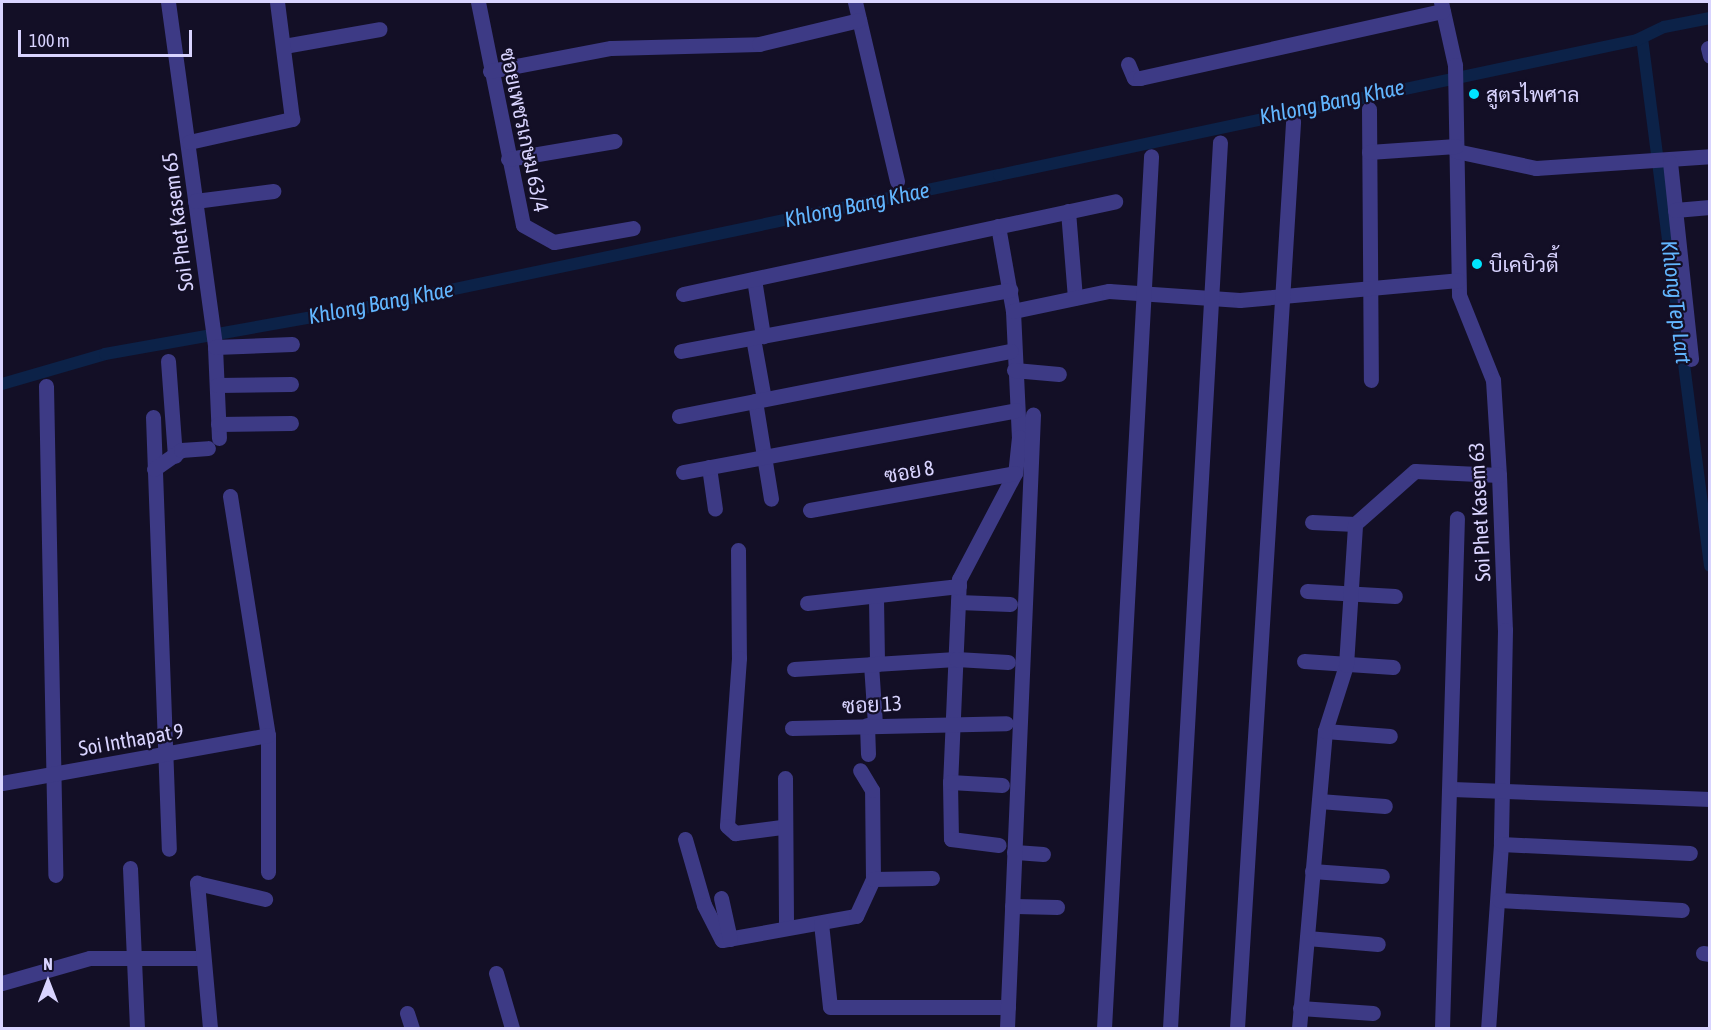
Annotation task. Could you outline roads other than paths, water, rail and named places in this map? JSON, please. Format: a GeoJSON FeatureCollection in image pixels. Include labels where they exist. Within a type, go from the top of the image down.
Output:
{"type":"FeatureCollection","features":[{"type":"Feature","properties":{"kind":"street","name":"Soi Phet Kasem 65"},"geometry":{"type":"LineString","coordinates":[[168,2],[189,142],[215,346],[217,385],[215,437]]}},
{"type":"Feature","properties":{"kind":"street"},"geometry":{"type":"LineString","coordinates":[[189,142],[292,119],[277,2]]}},
{"type":"Feature","properties":{"kind":"street","name":"ซอยเพชรเกษม 63/4"},"geometry":{"type":"LineString","coordinates":[[478,2],[518,212],[536,237],[569,242],[633,228]]}},
{"type":"Feature","properties":{"kind":"street"},"geometry":{"type":"LineString","coordinates":[[855,2],[897,181]]}},
{"type":"Feature","properties":{"kind":"street"},"geometry":{"type":"LineString","coordinates":[[1128,64],[1134,78],[1140,78],[1442,6]]}},
{"type":"Feature","properties":{"kind":"street","name":"Soi Phet Kasem 63"},"geometry":{"type":"LineString","coordinates":[[1442,6],[1455,64],[1458,280],[1465,319],[1493,380],[1500,475],[1505,630],[1501,844],[1499,900],[1488,1029]]}},
{"type":"Feature","properties":{"kind":"street"},"geometry":{"type":"LineString","coordinates":[[490,71],[604,49],[759,44],[859,20]]}},
{"type":"Feature","properties":{"kind":"street"},"geometry":{"type":"LineString","coordinates":[[284,46],[380,29]]}},
{"type":"Feature","properties":{"kind":"street"},"geometry":{"type":"LineString","coordinates":[[1369,109],[1371,380]]}},
{"type":"Feature","properties":{"kind":"street"},"geometry":{"type":"LineString","coordinates":[[1237,1029],[1293,122]]}},
{"type":"Feature","properties":{"kind":"street"},"geometry":{"type":"LineString","coordinates":[[508,159],[614,141]]}},
{"type":"Feature","properties":{"kind":"street"},"geometry":{"type":"LineString","coordinates":[[1170,1029],[1221,142]]}},
{"type":"Feature","properties":{"kind":"street"},"geometry":{"type":"LineString","coordinates":[[1369,152],[1456,148],[1536,168],[1661,163],[1710,156]]}},
{"type":"Feature","properties":{"kind":"street"},"geometry":{"type":"LineString","coordinates":[[1104,1029],[1151,156]]}},
{"type":"Feature","properties":{"kind":"street"},"geometry":{"type":"LineString","coordinates":[[1661,163],[1675,210],[1690,359]]}},
{"type":"Feature","properties":{"kind":"street"},"geometry":{"type":"LineString","coordinates":[[195,201],[273,191]]}},
{"type":"Feature","properties":{"kind":"street"},"geometry":{"type":"LineString","coordinates":[[683,294],[1115,201]]}},
{"type":"Feature","properties":{"kind":"street"},"geometry":{"type":"LineString","coordinates":[[1675,210],[1710,207]]}},
{"type":"Feature","properties":{"kind":"street"},"geometry":{"type":"LineString","coordinates":[[1068,211],[1075,298]]}},
{"type":"Feature","properties":{"kind":"street"},"geometry":{"type":"LineString","coordinates":[[998,226],[1013,311],[1011,351],[1016,410],[1015,473],[962,566],[958,586],[951,782],[953,841],[999,845]]}},
{"type":"Feature","properties":{"kind":"street"},"geometry":{"type":"LineString","coordinates":[[754,279],[759,400],[771,499]]}},
{"type":"Feature","properties":{"kind":"street"},"geometry":{"type":"LineString","coordinates":[[1013,311],[1109,291],[1212,298],[1281,297],[1458,280]]}},
{"type":"Feature","properties":{"kind":"street"},"geometry":{"type":"LineString","coordinates":[[681,351],[1010,290]]}},
{"type":"Feature","properties":{"kind":"street"},"geometry":{"type":"LineString","coordinates":[[215,346],[292,344]]}},
{"type":"Feature","properties":{"kind":"street"},"geometry":{"type":"LineString","coordinates":[[679,416],[1011,351]]}},
{"type":"Feature","properties":{"kind":"street"},"geometry":{"type":"LineString","coordinates":[[168,361],[175,456]]}},
{"type":"Feature","properties":{"kind":"street"},"geometry":{"type":"LineString","coordinates":[[1014,370],[1059,374]]}},
{"type":"Feature","properties":{"kind":"street"},"geometry":{"type":"LineString","coordinates":[[217,385],[291,384]]}},
{"type":"Feature","properties":{"kind":"street"},"geometry":{"type":"LineString","coordinates":[[46,386],[51,775],[55,875]]}},
{"type":"Feature","properties":{"kind":"street"},"geometry":{"type":"LineString","coordinates":[[683,471],[1016,410]]}},
{"type":"Feature","properties":{"kind":"street"},"geometry":{"type":"LineString","coordinates":[[1007,1029],[1033,415]]}},
{"type":"Feature","properties":{"kind":"street"},"geometry":{"type":"LineString","coordinates":[[153,417],[162,754],[169,849]]}},
{"type":"Feature","properties":{"kind":"street"},"geometry":{"type":"LineString","coordinates":[[154,469],[188,448],[215,437],[291,423]]}},
{"type":"Feature","properties":{"kind":"street"},"geometry":{"type":"LineString","coordinates":[[709,467],[715,509]]}},
{"type":"Feature","properties":{"kind":"street"},"geometry":{"type":"LineString","coordinates":[[1299,1029],[1325,731],[1346,665],[1355,524],[1412,471],[1500,475]]}},
{"type":"Feature","properties":{"kind":"street","name":"ซอย 8"},"geometry":{"type":"LineString","coordinates":[[810,510],[1015,473]]}},
{"type":"Feature","properties":{"kind":"street"},"geometry":{"type":"LineString","coordinates":[[230,496],[268,735],[268,872]]}},
{"type":"Feature","properties":{"kind":"street"},"geometry":{"type":"LineString","coordinates":[[1442,1029],[1452,789],[1457,518]]}},
{"type":"Feature","properties":{"kind":"street"},"geometry":{"type":"LineString","coordinates":[[1312,522],[1355,524]]}},
{"type":"Feature","properties":{"kind":"street"},"geometry":{"type":"LineString","coordinates":[[738,550],[739,658],[727,826],[735,833],[782,827]]}},
{"type":"Feature","properties":{"kind":"street"},"geometry":{"type":"LineString","coordinates":[[807,603],[876,598],[958,586]]}},
{"type":"Feature","properties":{"kind":"street"},"geometry":{"type":"LineString","coordinates":[[1307,591],[1395,596]]}},
{"type":"Feature","properties":{"kind":"street"},"geometry":{"type":"LineString","coordinates":[[868,754],[876,598]]}},
{"type":"Feature","properties":{"kind":"street"},"geometry":{"type":"LineString","coordinates":[[958,602],[1010,604]]}},
{"type":"Feature","properties":{"kind":"street"},"geometry":{"type":"LineString","coordinates":[[794,669],[956,659],[1008,662]]}},
{"type":"Feature","properties":{"kind":"street"},"geometry":{"type":"LineString","coordinates":[[1304,661],[1393,667]]}},
{"type":"Feature","properties":{"kind":"street","name":"ซอย 13"},"geometry":{"type":"LineString","coordinates":[[792,728],[953,722],[1006,723]]}},
{"type":"Feature","properties":{"kind":"street"},"geometry":{"type":"LineString","coordinates":[[1325,731],[1390,736]]}},
{"type":"Feature","properties":{"kind":"street","name":"Soi Inthapat 9"},"geometry":{"type":"LineString","coordinates":[[2,783],[268,735]]}},
{"type":"Feature","properties":{"kind":"street"},"geometry":{"type":"LineString","coordinates":[[685,838],[716,935],[730,939],[856,916],[873,879],[872,790],[860,770]]}},
{"type":"Feature","properties":{"kind":"street"},"geometry":{"type":"LineString","coordinates":[[785,778],[782,827],[786,928]]}},
{"type":"Feature","properties":{"kind":"street"},"geometry":{"type":"LineString","coordinates":[[951,782],[1002,784]]}},
{"type":"Feature","properties":{"kind":"street"},"geometry":{"type":"LineString","coordinates":[[1452,789],[1501,793],[1705,800]]}},
{"type":"Feature","properties":{"kind":"street"},"geometry":{"type":"LineString","coordinates":[[1318,801],[1385,806]]}},
{"type":"Feature","properties":{"kind":"street"},"geometry":{"type":"LineString","coordinates":[[1501,844],[1690,853]]}},
{"type":"Feature","properties":{"kind":"street"},"geometry":{"type":"LineString","coordinates":[[1014,852],[1043,854]]}},
{"type":"Feature","properties":{"kind":"street"},"geometry":{"type":"LineString","coordinates":[[130,868],[137,1029]]}},
{"type":"Feature","properties":{"kind":"street"},"geometry":{"type":"LineString","coordinates":[[1312,871],[1382,876]]}},
{"type":"Feature","properties":{"kind":"street"},"geometry":{"type":"LineString","coordinates":[[873,879],[932,878]]}},
{"type":"Feature","properties":{"kind":"street"},"geometry":{"type":"LineString","coordinates":[[210,1029],[199,958],[197,883],[266,899]]}},
{"type":"Feature","properties":{"kind":"street"},"geometry":{"type":"LineString","coordinates":[[720,898],[730,939]]}},
{"type":"Feature","properties":{"kind":"street"},"geometry":{"type":"LineString","coordinates":[[1499,900],[1682,910]]}},
{"type":"Feature","properties":{"kind":"street"},"geometry":{"type":"LineString","coordinates":[[1012,906],[1057,907]]}},
{"type":"Feature","properties":{"kind":"street"},"geometry":{"type":"LineString","coordinates":[[821,923],[830,1007],[1008,1007]]}},
{"type":"Feature","properties":{"kind":"street"},"geometry":{"type":"LineString","coordinates":[[1306,938],[1378,944]]}},
{"type":"Feature","properties":{"kind":"street"},"geometry":{"type":"LineString","coordinates":[[2,983],[76,960],[133,957],[199,958]]}},
{"type":"Feature","properties":{"kind":"street"},"geometry":{"type":"LineString","coordinates":[[496,974],[512,1029]]}},
{"type":"Feature","properties":{"kind":"street"},"geometry":{"type":"LineString","coordinates":[[1300,1008],[1373,1013]]}},
{"type":"Feature","properties":{"kind":"street"},"geometry":{"type":"LineString","coordinates":[[407,1013],[412,1029]]}},
{"type":"Feature","properties":{"kind":"waterway","name":"Khlong Bang Khae"},"geometry":{"type":"LineString","coordinates":[[2,384],[105,354],[369,307],[1637,40],[1664,27],[1710,18]]}},
{"type":"Feature","properties":{"kind":"waterway","name":"Khlong Tep Lart"},"geometry":{"type":"LineString","coordinates":[[1642,38],[1710,566]]}},
{"type":"Feature","properties":{"kind":"place","name":"สูตรไพศาล"},"geometry":{"type":"Point","coordinates":[1474,94]}},
{"type":"Feature","properties":{"kind":"place","name":"บีเคบิวตี้"},"geometry":{"type":"Point","coordinates":[1477,264]}}]}
